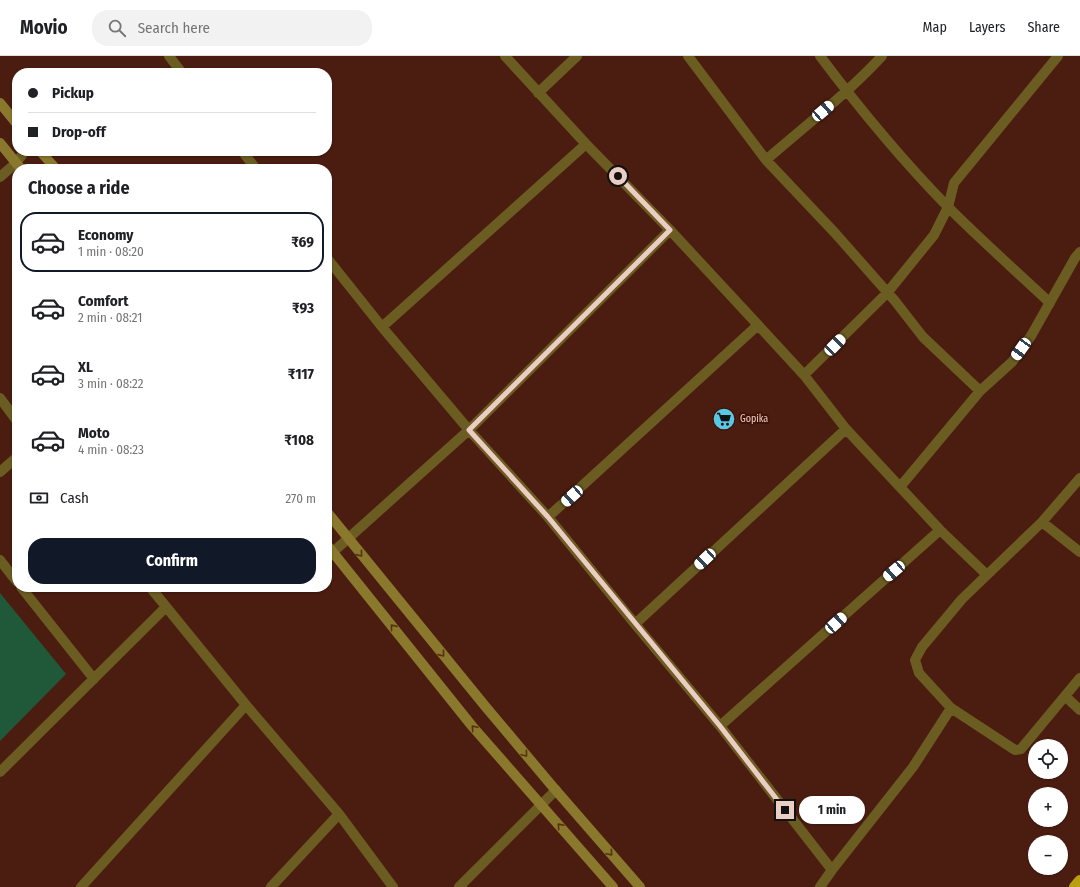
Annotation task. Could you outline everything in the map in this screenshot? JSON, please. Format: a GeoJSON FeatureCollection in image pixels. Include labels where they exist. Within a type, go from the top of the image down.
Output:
{"type":"FeatureCollection","features":[{"type":"Feature","properties":{"kind":"highway"},"geometry":{"type":"LineString","coordinates":[[1075,887],[1080,881]]}},
{"type":"Feature","properties":{"kind":"street"},"geometry":{"type":"LineString","coordinates":[[169,56],[178,68]]}},
{"type":"Feature","properties":{"kind":"street"},"geometry":{"type":"LineString","coordinates":[[505,56],[538,93],[670,230],[758,325],[804,376],[846,429],[940,530],[987,576]]}},
{"type":"Feature","properties":{"kind":"street"},"geometry":{"type":"LineString","coordinates":[[538,93],[577,56]]}},
{"type":"Feature","properties":{"kind":"street"},"geometry":{"type":"LineString","coordinates":[[688,56],[766,160],[835,233],[923,337],[980,391]]}},
{"type":"Feature","properties":{"kind":"street"},"geometry":{"type":"LineString","coordinates":[[820,56],[846,91],[910,166],[948,207],[1050,303]]}},
{"type":"Feature","properties":{"kind":"street"},"geometry":{"type":"LineString","coordinates":[[766,160],[868,72],[882,56]]}},
{"type":"Feature","properties":{"kind":"street"},"geometry":{"type":"LineString","coordinates":[[804,376],[887,293],[934,235],[948,207],[954,183],[1058,56]]}},
{"type":"Feature","properties":{"kind":"street"},"geometry":{"type":"LineString","coordinates":[[0,104],[12,118]]}},
{"type":"Feature","properties":{"kind":"street"},"geometry":{"type":"LineString","coordinates":[[0,143],[17,164]]}},
{"type":"Feature","properties":{"kind":"street"},"geometry":{"type":"LineString","coordinates":[[382,327],[586,144]]}},
{"type":"Feature","properties":{"kind":"street"},"geometry":{"type":"LineString","coordinates":[[44,156],[52,164]]}},
{"type":"Feature","properties":{"kind":"street"},"geometry":{"type":"LineString","coordinates":[[246,156],[252,164]]}},
{"type":"Feature","properties":{"kind":"street"},"geometry":{"type":"LineString","coordinates":[[0,176],[12,170]]}},
{"type":"Feature","properties":{"kind":"street"},"geometry":{"type":"LineString","coordinates":[[332,548],[348,538],[469,430],[670,230]]}},
{"type":"Feature","properties":{"kind":"street"},"geometry":{"type":"LineString","coordinates":[[900,487],[980,391],[1012,362],[1031,336],[1075,258],[1080,252]]}},
{"type":"Feature","properties":{"kind":"street"},"geometry":{"type":"LineString","coordinates":[[332,264],[382,327],[469,430],[548,517],[720,726],[832,870]]}},
{"type":"Feature","properties":{"kind":"street"},"geometry":{"type":"LineString","coordinates":[[548,517],[758,325]]}},
{"type":"Feature","properties":{"kind":"street"},"geometry":{"type":"LineString","coordinates":[[0,398],[12,414]]}},
{"type":"Feature","properties":{"kind":"street"},"geometry":{"type":"LineString","coordinates":[[635,624],[846,429]]}},
{"type":"Feature","properties":{"kind":"street"},"geometry":{"type":"LineString","coordinates":[[0,472],[12,461]]}},
{"type":"Feature","properties":{"kind":"street"},"geometry":{"type":"LineString","coordinates":[[1080,478],[1042,522],[962,599],[922,647],[915,660],[919,674],[951,708],[1015,750],[1021,749],[1080,678]]}},
{"type":"Feature","properties":{"kind":"street"},"geometry":{"type":"LineString","coordinates":[[332,518],[484,706],[640,887]]}},
{"type":"Feature","properties":{"kind":"street"},"geometry":{"type":"LineString","coordinates":[[1042,522],[1080,552]]}},
{"type":"Feature","properties":{"kind":"street"},"geometry":{"type":"LineString","coordinates":[[720,726],[940,530]]}},
{"type":"Feature","properties":{"kind":"street"},"geometry":{"type":"LineString","coordinates":[[332,551],[472,726],[613,887]]}},
{"type":"Feature","properties":{"kind":"street"},"geometry":{"type":"LineString","coordinates":[[0,560],[12,576]]}},
{"type":"Feature","properties":{"kind":"street"},"geometry":{"type":"LineString","coordinates":[[25,592],[94,679]]}},
{"type":"Feature","properties":{"kind":"street"},"geometry":{"type":"LineString","coordinates":[[154,592],[246,705],[339,814],[393,887]]}},
{"type":"Feature","properties":{"kind":"street"},"geometry":{"type":"LineString","coordinates":[[0,772],[166,606]]}},
{"type":"Feature","properties":{"kind":"street"},"geometry":{"type":"LineString","coordinates":[[1065,696],[1080,710]]}},
{"type":"Feature","properties":{"kind":"street"},"geometry":{"type":"LineString","coordinates":[[81,887],[246,705]]}},
{"type":"Feature","properties":{"kind":"street"},"geometry":{"type":"LineString","coordinates":[[820,887],[913,767],[951,708]]}},
{"type":"Feature","properties":{"kind":"street"},"geometry":{"type":"LineString","coordinates":[[459,887],[556,790]]}},
{"type":"Feature","properties":{"kind":"street"},"geometry":{"type":"LineString","coordinates":[[271,887],[339,814]]}},
{"type":"Feature","properties":{"kind":"green space"},"geometry":{"type":"Polygon","coordinates":[[[0,593],[66,674],[0,741],[0,593]]]}},
{"type":"Feature","properties":{"kind":"place","name":"Gopika"},"geometry":{"type":"Point","coordinates":[724,419]}},
{"type":"Feature","properties":{"kind":"route"},"geometry":{"type":"LineString","coordinates":[[618,176],[670,230],[469,430],[548,517],[720,726],[785,810]]}}]}
